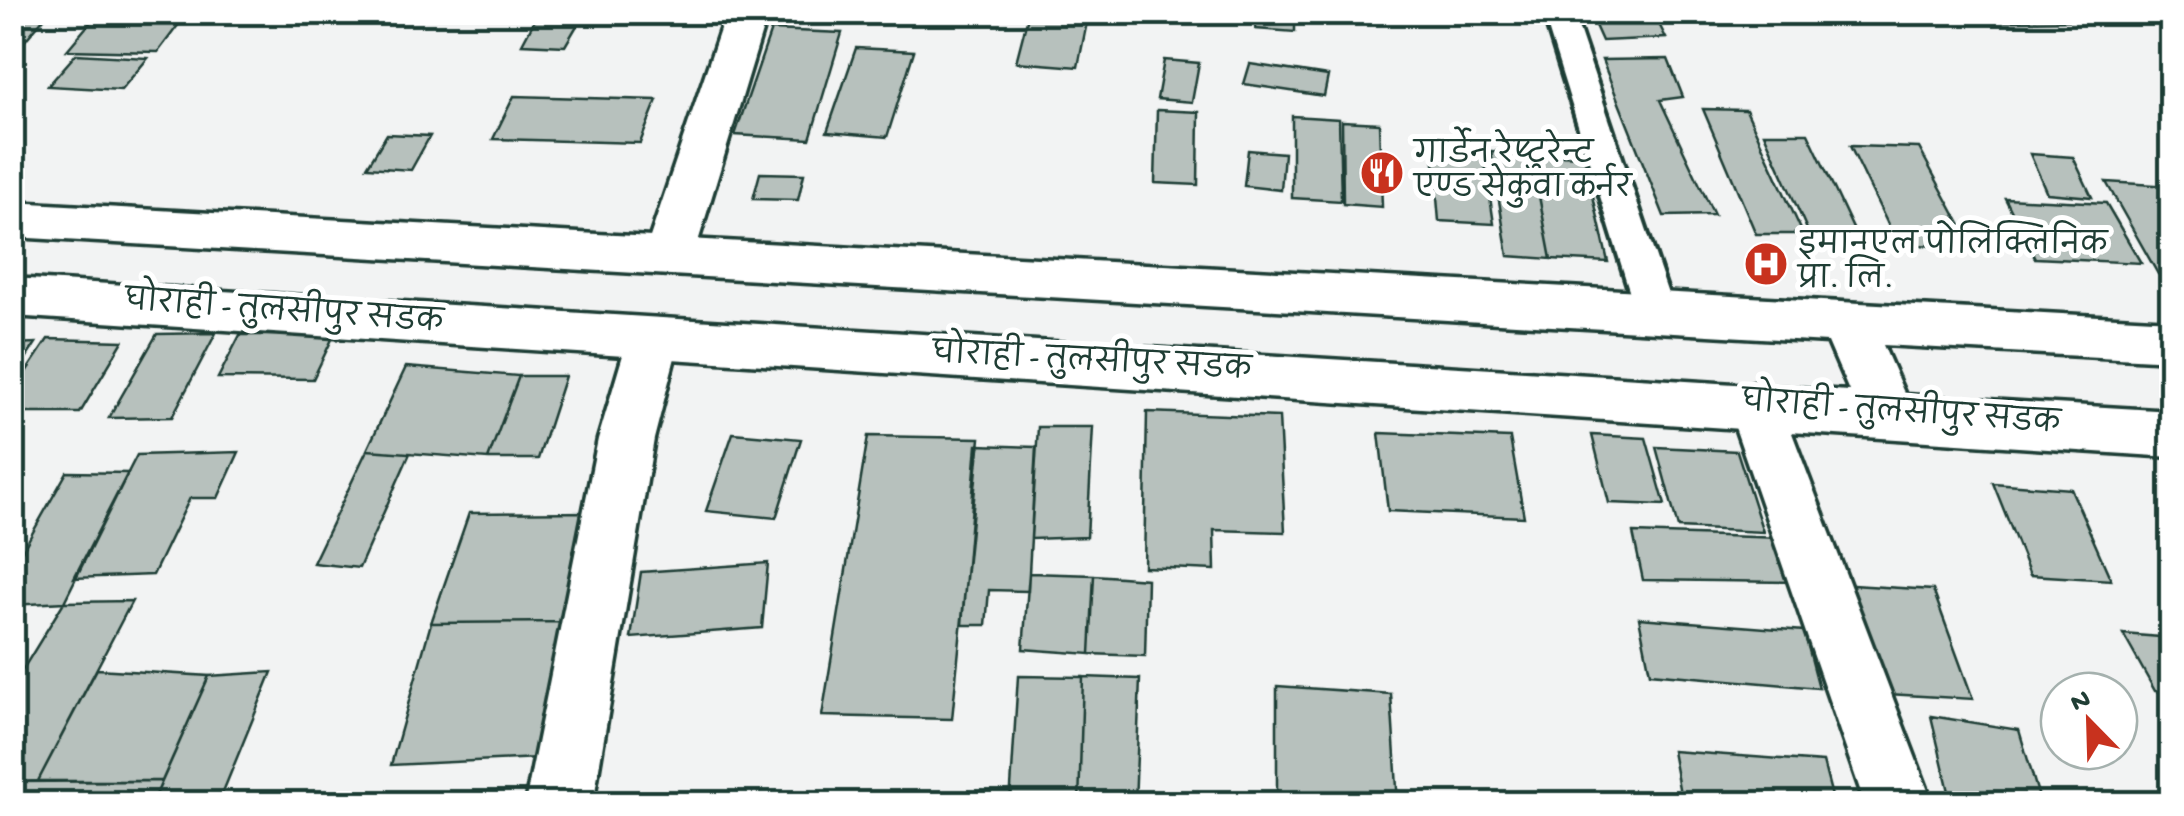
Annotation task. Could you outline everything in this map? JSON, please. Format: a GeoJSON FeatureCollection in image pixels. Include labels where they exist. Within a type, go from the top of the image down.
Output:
{"type":"FeatureCollection","features":[{"type":"Feature","properties":{"kind":"main road"},"geometry":{"type":"LineString","coordinates":[[559,804],[626,440],[654,338],[669,254],[714,104],[747,12]]}},
{"type":"Feature","properties":{"kind":"main road"},"geometry":{"type":"LineString","coordinates":[[12,219],[1654,308],[2172,341]]}},
{"type":"Feature","properties":{"kind":"main road","name":"घोराही - तुलसीपुर सडक"},"geometry":{"type":"LineString","coordinates":[[12,297],[1754,404],[2172,434]]}},
{"type":"Feature","properties":{"kind":"main road"},"geometry":{"type":"LineString","coordinates":[[1846,321],[1886,414]]}},
{"type":"Feature","properties":{"kind":"main road"},"geometry":{"type":"LineString","coordinates":[[1754,404],[1899,804]]}},
{"type":"Feature","properties":{"kind":"lane"},"geometry":{"type":"LineString","coordinates":[[1558,12],[1654,308]]}},
{"type":"Feature","properties":{"kind":"building"},"geometry":{"type":"Polygon","coordinates":[[[12,12],[49,12],[12,56],[12,12]]]}},
{"type":"Feature","properties":{"kind":"building"},"geometry":{"type":"Polygon","coordinates":[[[99,12],[188,12],[158,52],[67,50],[99,12]]]}},
{"type":"Feature","properties":{"kind":"building"},"geometry":{"type":"Polygon","coordinates":[[[539,12],[585,12],[565,46],[522,44],[539,12]]]}},
{"type":"Feature","properties":{"kind":"building"},"geometry":{"type":"Polygon","coordinates":[[[1029,12],[1089,12],[1078,67],[1016,62],[1029,12]]]}},
{"type":"Feature","properties":{"kind":"building"},"geometry":{"type":"Polygon","coordinates":[[[1257,12],[1295,12],[1295,32],[1256,29],[1257,12]]]}},
{"type":"Feature","properties":{"kind":"building"},"geometry":{"type":"Polygon","coordinates":[[[1589,12],[1653,12],[1666,38],[1602,41],[1589,12]]]}},
{"type":"Feature","properties":{"kind":"building"},"geometry":{"type":"Polygon","coordinates":[[[1965,12],[2074,12],[2080,20],[1972,22],[1965,12]]]}},
{"type":"Feature","properties":{"kind":"building"},"geometry":{"type":"Polygon","coordinates":[[[771,30],[842,33],[810,139],[735,135],[771,30]]]}},
{"type":"Feature","properties":{"kind":"building"},"geometry":{"type":"Polygon","coordinates":[[[856,48],[914,51],[887,137],[827,132],[856,48]]]}},
{"type":"Feature","properties":{"kind":"building"},"geometry":{"type":"Polygon","coordinates":[[[76,54],[148,58],[121,90],[48,86],[76,54]]]}},
{"type":"Feature","properties":{"kind":"building"},"geometry":{"type":"Polygon","coordinates":[[[1668,59],[1683,97],[1660,100],[1714,215],[1664,216],[1602,60],[1668,59]]]}},
{"type":"Feature","properties":{"kind":"building"},"geometry":{"type":"Polygon","coordinates":[[[1164,60],[1199,63],[1192,102],[1157,99],[1164,60]]]}},
{"type":"Feature","properties":{"kind":"building"},"geometry":{"type":"Polygon","coordinates":[[[1250,64],[1328,76],[1324,96],[1244,84],[1250,64]]]}},
{"type":"Feature","properties":{"kind":"building"},"geometry":{"type":"Polygon","coordinates":[[[514,96],[657,100],[640,143],[493,139],[514,96]]]}},
{"type":"Feature","properties":{"kind":"building"},"geometry":{"type":"Polygon","coordinates":[[[1703,109],[1746,110],[1803,234],[1756,234],[1703,109]]]}},
{"type":"Feature","properties":{"kind":"building"},"geometry":{"type":"Polygon","coordinates":[[[1157,110],[1199,112],[1198,185],[1155,183],[1157,110]]]}},
{"type":"Feature","properties":{"kind":"building"},"geometry":{"type":"Polygon","coordinates":[[[1292,116],[1339,119],[1341,201],[1292,198],[1292,116]]]}},
{"type":"Feature","properties":{"kind":"building"},"geometry":{"type":"Polygon","coordinates":[[[1342,121],[1379,123],[1382,207],[1343,204],[1342,121]]]}},
{"type":"Feature","properties":{"kind":"building"},"geometry":{"type":"Polygon","coordinates":[[[1764,133],[1808,133],[1856,235],[1809,234],[1764,133]]]}},
{"type":"Feature","properties":{"kind":"building"},"geometry":{"type":"Polygon","coordinates":[[[387,134],[430,136],[411,170],[367,167],[387,134]]]}},
{"type":"Feature","properties":{"kind":"building"},"geometry":{"type":"Polygon","coordinates":[[[1432,139],[1482,143],[1494,224],[1439,221],[1432,139]]]}},
{"type":"Feature","properties":{"kind":"building"},"geometry":{"type":"Polygon","coordinates":[[[1850,146],[1919,148],[1972,246],[1898,245],[1850,146]]]}},
{"type":"Feature","properties":{"kind":"building"},"geometry":{"type":"Polygon","coordinates":[[[1248,150],[1284,153],[1281,190],[1244,186],[1248,150]]]}},
{"type":"Feature","properties":{"kind":"building"},"geometry":{"type":"Polygon","coordinates":[[[1491,151],[1531,154],[1551,259],[1508,256],[1491,151]]]}},
{"type":"Feature","properties":{"kind":"building"},"geometry":{"type":"Polygon","coordinates":[[[1531,154],[1584,156],[1608,262],[1551,259],[1531,154]]]}},
{"type":"Feature","properties":{"kind":"building"},"geometry":{"type":"Polygon","coordinates":[[[2030,154],[2073,157],[2092,197],[2047,193],[2030,154]]]}},
{"type":"Feature","properties":{"kind":"building"},"geometry":{"type":"Polygon","coordinates":[[[760,173],[804,174],[798,200],[753,199],[760,173]]]}},
{"type":"Feature","properties":{"kind":"building"},"geometry":{"type":"Polygon","coordinates":[[[2106,182],[2171,186],[2172,275],[2158,274],[2106,182]]]}},
{"type":"Feature","properties":{"kind":"building"},"geometry":{"type":"Polygon","coordinates":[[[2005,198],[2106,203],[2141,263],[2035,258],[2005,198]]]}},
{"type":"Feature","properties":{"kind":"building"},"geometry":{"type":"Polygon","coordinates":[[[216,333],[172,417],[109,418],[157,334],[216,333]]]}},
{"type":"Feature","properties":{"kind":"building"},"geometry":{"type":"Polygon","coordinates":[[[240,335],[334,335],[313,379],[218,378],[240,335]]]}},
{"type":"Feature","properties":{"kind":"building"},"geometry":{"type":"Polygon","coordinates":[[[48,339],[123,341],[80,413],[12,413],[12,393],[48,339]]]}},
{"type":"Feature","properties":{"kind":"building"},"geometry":{"type":"Polygon","coordinates":[[[36,343],[12,380],[12,344],[36,343]]]}},
{"type":"Feature","properties":{"kind":"building"},"geometry":{"type":"Polygon","coordinates":[[[406,367],[519,376],[488,459],[367,450],[406,367]]]}},
{"type":"Feature","properties":{"kind":"building"},"geometry":{"type":"Polygon","coordinates":[[[519,376],[565,376],[538,459],[488,459],[519,376]]]}},
{"type":"Feature","properties":{"kind":"building"},"geometry":{"type":"Polygon","coordinates":[[[1147,412],[1279,417],[1285,532],[1214,530],[1215,570],[1144,567],[1147,412]]]}},
{"type":"Feature","properties":{"kind":"building"},"geometry":{"type":"Polygon","coordinates":[[[1038,427],[1093,427],[1087,537],[1031,539],[1038,427]]]}},
{"type":"Feature","properties":{"kind":"building"},"geometry":{"type":"Polygon","coordinates":[[[733,433],[801,439],[776,518],[706,511],[733,433]]]}},
{"type":"Feature","properties":{"kind":"building"},"geometry":{"type":"Polygon","coordinates":[[[1379,433],[1510,438],[1524,517],[1388,511],[1379,433]]]}},
{"type":"Feature","properties":{"kind":"building"},"geometry":{"type":"Polygon","coordinates":[[[1592,435],[1646,438],[1665,505],[1609,503],[1592,435]]]}},
{"type":"Feature","properties":{"kind":"building"},"geometry":{"type":"Polygon","coordinates":[[[868,436],[980,438],[952,719],[822,716],[868,436]]]}},
{"type":"Feature","properties":{"kind":"building"},"geometry":{"type":"Polygon","coordinates":[[[977,445],[1036,447],[1028,591],[989,590],[986,625],[962,625],[977,445]]]}},
{"type":"Feature","properties":{"kind":"building"},"geometry":{"type":"Polygon","coordinates":[[[1656,447],[1737,451],[1763,532],[1678,528],[1656,447]]]}},
{"type":"Feature","properties":{"kind":"building"},"geometry":{"type":"Polygon","coordinates":[[[367,450],[410,453],[359,568],[313,563],[367,450]]]}},
{"type":"Feature","properties":{"kind":"building"},"geometry":{"type":"Polygon","coordinates":[[[239,452],[218,498],[190,498],[153,575],[74,578],[137,455],[239,452]]]}},
{"type":"Feature","properties":{"kind":"building"},"geometry":{"type":"Polygon","coordinates":[[[67,472],[128,473],[64,602],[12,605],[12,569],[67,472]]]}},
{"type":"Feature","properties":{"kind":"building"},"geometry":{"type":"Polygon","coordinates":[[[1993,483],[2071,489],[2111,580],[2030,575],[1993,483]]]}},
{"type":"Feature","properties":{"kind":"building"},"geometry":{"type":"Polygon","coordinates":[[[596,512],[566,622],[431,623],[469,513],[596,512]]]}},
{"type":"Feature","properties":{"kind":"building"},"geometry":{"type":"Polygon","coordinates":[[[1633,533],[1782,538],[1798,582],[1643,580],[1633,533]]]}},
{"type":"Feature","properties":{"kind":"building"},"geometry":{"type":"Polygon","coordinates":[[[768,563],[762,628],[631,638],[641,572],[768,563]]]}},
{"type":"Feature","properties":{"kind":"building"},"geometry":{"type":"Polygon","coordinates":[[[1029,573],[1094,575],[1090,654],[1023,649],[1029,573]]]}},
{"type":"Feature","properties":{"kind":"building"},"geometry":{"type":"Polygon","coordinates":[[[1094,575],[1147,579],[1145,656],[1090,654],[1094,575]]]}},
{"type":"Feature","properties":{"kind":"building"},"geometry":{"type":"Polygon","coordinates":[[[1852,585],[1933,590],[1973,699],[1888,694],[1852,585]]]}},
{"type":"Feature","properties":{"kind":"building"},"geometry":{"type":"Polygon","coordinates":[[[132,601],[38,781],[12,782],[12,687],[64,602],[132,601]]]}},
{"type":"Feature","properties":{"kind":"building"},"geometry":{"type":"Polygon","coordinates":[[[1639,618],[1804,631],[1819,688],[1650,673],[1639,618]]]}},
{"type":"Feature","properties":{"kind":"building"},"geometry":{"type":"Polygon","coordinates":[[[566,622],[538,758],[391,765],[431,623],[566,622]]]}},
{"type":"Feature","properties":{"kind":"building"},"geometry":{"type":"Polygon","coordinates":[[[2123,634],[2172,638],[2172,692],[2155,691],[2123,634]]]}},
{"type":"Feature","properties":{"kind":"building"},"geometry":{"type":"Polygon","coordinates":[[[97,669],[209,676],[162,781],[38,781],[97,669]]]}},
{"type":"Feature","properties":{"kind":"building"},"geometry":{"type":"Polygon","coordinates":[[[272,672],[218,804],[152,804],[209,676],[272,672]]]}},
{"type":"Feature","properties":{"kind":"building"},"geometry":{"type":"Polygon","coordinates":[[[1018,676],[1083,677],[1079,804],[1010,804],[1018,676]]]}},
{"type":"Feature","properties":{"kind":"building"},"geometry":{"type":"Polygon","coordinates":[[[1083,677],[1140,679],[1135,804],[1079,804],[1083,677]]]}},
{"type":"Feature","properties":{"kind":"building"},"geometry":{"type":"Polygon","coordinates":[[[1277,686],[1391,694],[1398,804],[1277,804],[1277,686]]]}},
{"type":"Feature","properties":{"kind":"building"},"geometry":{"type":"Polygon","coordinates":[[[1931,716],[2019,730],[2041,804],[1952,804],[1931,716]]]}},
{"type":"Feature","properties":{"kind":"building"},"geometry":{"type":"Polygon","coordinates":[[[1672,751],[1823,762],[1834,804],[1682,804],[1672,751]]]}},
{"type":"Feature","properties":{"kind":"building"},"geometry":{"type":"Polygon","coordinates":[[[162,781],[152,804],[12,804],[12,782],[162,781]]]}},
{"type":"Feature","properties":{"kind":"place","name":"गार्डेन रेष्टुरेन्ट एण्ड सेकुवा कर्नर"},"geometry":{"type":"Point","coordinates":[1382,173]}},
{"type":"Feature","properties":{"kind":"place","name":"इमानुएल पोलिक्लिनिक प्रा. लि."},"geometry":{"type":"Point","coordinates":[1766,264]}}]}
